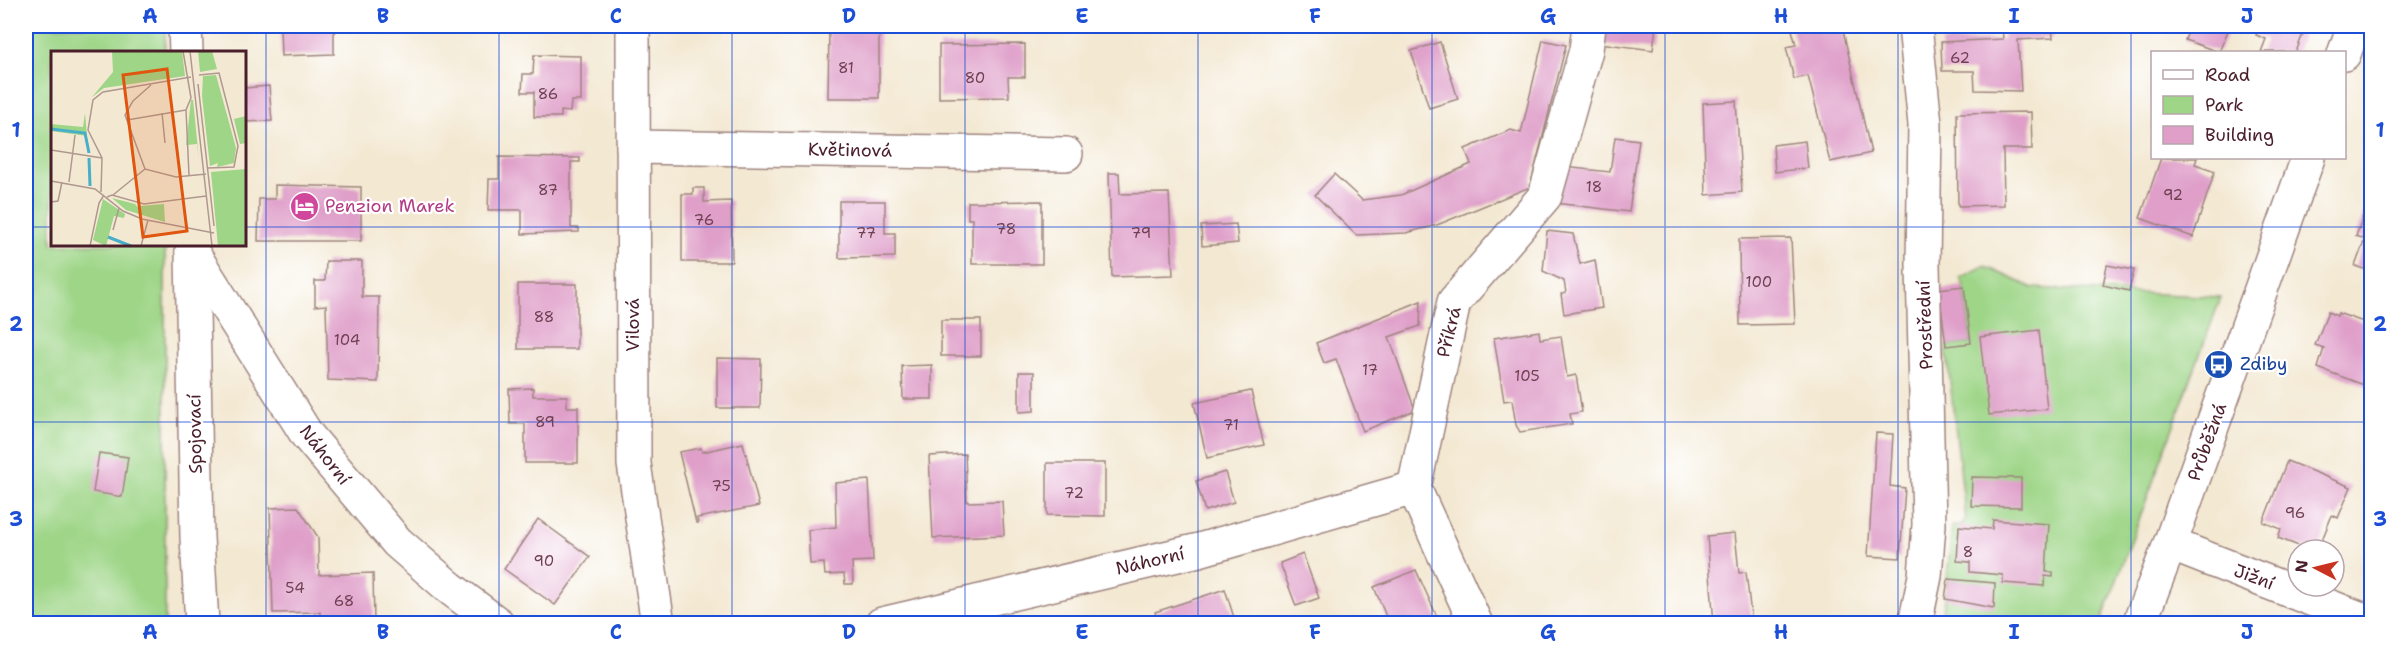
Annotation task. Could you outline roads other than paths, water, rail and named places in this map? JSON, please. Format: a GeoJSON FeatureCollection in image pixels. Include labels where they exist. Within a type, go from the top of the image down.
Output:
{"type":"FeatureCollection","features":[{"type":"Feature","properties":{"kind":"street"},"geometry":{"type":"LineString","coordinates":[[185,26],[186,51]]}},
{"type":"Feature","properties":{"kind":"street","name":"Vilová"},"geometry":{"type":"LineString","coordinates":[[633,26],[634,464],[658,624]]}},
{"type":"Feature","properties":{"kind":"street","name":"Příkrá"},"geometry":{"type":"LineString","coordinates":[[1414,488],[1454,302],[1545,196],[1586,50],[1589,26]]}},
{"type":"Feature","properties":{"kind":"street","name":"Prostřední"},"geometry":{"type":"LineString","coordinates":[[1915,26],[1925,124],[1923,265],[1929,525],[1925,576],[1916,624]]}},
{"type":"Feature","properties":{"kind":"street"},"geometry":{"type":"LineString","coordinates":[[2345,51],[2354,26]]}},
{"type":"Feature","properties":{"kind":"street","name":"Květinová"},"geometry":{"type":"LineString","coordinates":[[633,147],[1066,154]]}},
{"type":"Feature","properties":{"kind":"street","name":"Průběžná"},"geometry":{"type":"LineString","coordinates":[[2139,624],[2170,544],[2308,159]]}},
{"type":"Feature","properties":{"kind":"street","name":"Náhorní"},"geometry":{"type":"LineString","coordinates":[[192,248],[315,444],[397,542],[450,588],[498,624]]}},
{"type":"Feature","properties":{"kind":"street","name":"Spojovací"},"geometry":{"type":"LineString","coordinates":[[192,248],[197,538],[202,624]]}},
{"type":"Feature","properties":{"kind":"street"},"geometry":{"type":"LineString","coordinates":[[1414,488],[1476,624]]}},
{"type":"Feature","properties":{"kind":"street","name":"Náhorní"},"geometry":{"type":"LineString","coordinates":[[882,624],[1199,550],[1414,488]]}},
{"type":"Feature","properties":{"kind":"street","name":"Jižní"},"geometry":{"type":"LineString","coordinates":[[2170,544],[2372,623]]}},
{"type":"Feature","properties":{"kind":"place","name":"Penzion Marek"},"geometry":{"type":"Point","coordinates":[304,206]}},
{"type":"Feature","properties":{"kind":"place","name":"Zdiby"},"geometry":{"type":"Point","coordinates":[2219,364]}}]}
